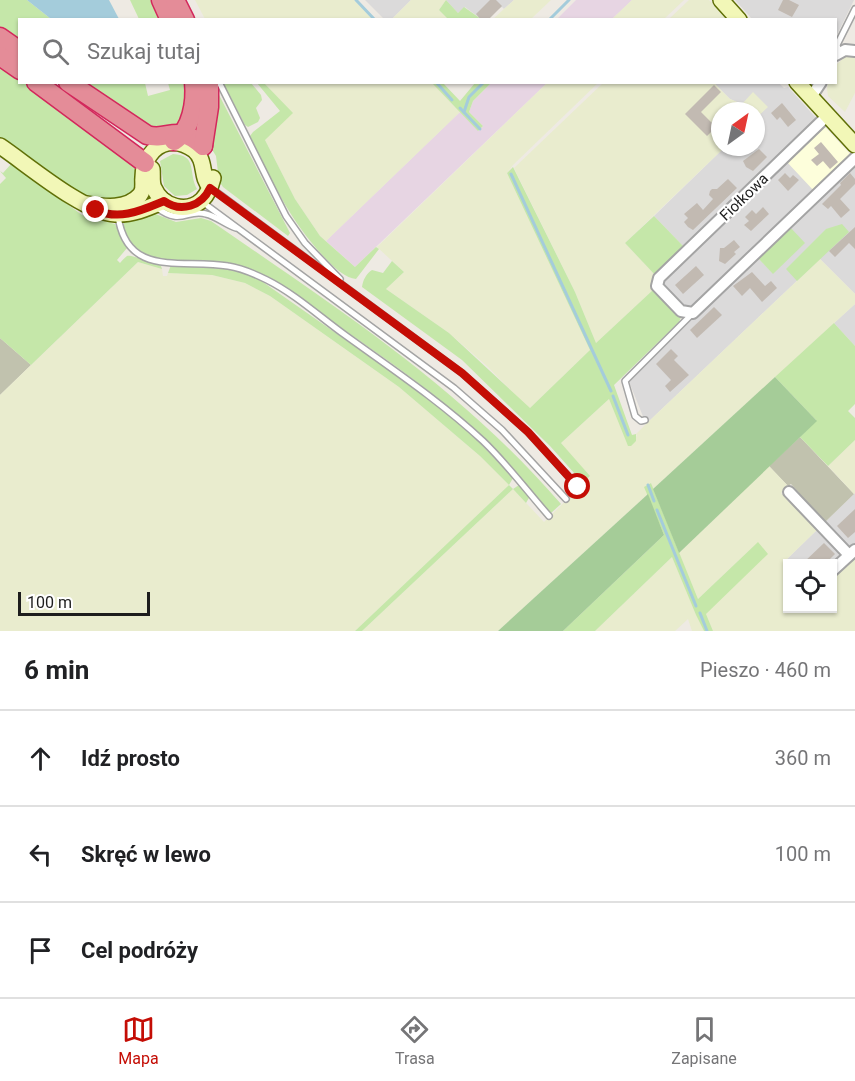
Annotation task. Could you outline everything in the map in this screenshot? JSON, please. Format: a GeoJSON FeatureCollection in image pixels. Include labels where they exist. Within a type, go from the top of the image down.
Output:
{"type":"FeatureCollection","features":[{"type":"Feature","properties":{"kind":"highway"},"geometry":{"type":"LineString","coordinates":[[161,0],[169,18]]}},
{"type":"Feature","properties":{"kind":"highway"},"geometry":{"type":"LineString","coordinates":[[176,0],[184,18]]}},
{"type":"Feature","properties":{"kind":"highway"},"geometry":{"type":"LineString","coordinates":[[0,36],[18,50]]}},
{"type":"Feature","properties":{"kind":"highway"},"geometry":{"type":"LineString","coordinates":[[0,56],[18,69]]}},
{"type":"Feature","properties":{"kind":"highway"},"geometry":{"type":"LineString","coordinates":[[40,84],[163,147],[202,146],[209,107],[208,84]]}},
{"type":"Feature","properties":{"kind":"highway"},"geometry":{"type":"LineString","coordinates":[[64,84],[163,147]]}},
{"type":"Feature","properties":{"kind":"highway"},"geometry":{"type":"LineString","coordinates":[[71,84],[147,135],[154,137],[171,133],[163,147]]}},
{"type":"Feature","properties":{"kind":"highway"},"geometry":{"type":"LineString","coordinates":[[163,147],[193,110],[194,84]]}},
{"type":"Feature","properties":{"kind":"main road"},"geometry":{"type":"LineString","coordinates":[[721,0],[737,18]]}},
{"type":"Feature","properties":{"kind":"main road"},"geometry":{"type":"LineString","coordinates":[[799,84],[855,145]]}},
{"type":"Feature","properties":{"kind":"main road"},"geometry":{"type":"LineString","coordinates":[[87,204],[110,207],[126,204],[139,196],[144,188],[143,174],[163,147],[185,145],[198,154],[203,162],[205,182],[210,188]]}},
{"type":"Feature","properties":{"kind":"main road"},"geometry":{"type":"LineString","coordinates":[[0,146],[65,192],[104,213],[118,214],[130,213],[159,203],[181,207],[192,206],[201,201],[210,188],[213,178],[209,155],[202,146]]}},
{"type":"Feature","properties":{"kind":"main road"},"geometry":{"type":"LineString","coordinates":[[159,203],[153,184],[153,170],[163,147]]}},
{"type":"Feature","properties":{"kind":"street"},"geometry":{"type":"LineString","coordinates":[[837,54],[845,50],[855,51]]}},
{"type":"Feature","properties":{"kind":"street"},"geometry":{"type":"LineString","coordinates":[[811,97],[820,84]]}},
{"type":"Feature","properties":{"kind":"street","name":"Fiołkowa"},"geometry":{"type":"LineString","coordinates":[[693,313],[681,311],[657,286],[659,278],[828,115]]}},
{"type":"Feature","properties":{"kind":"street"},"geometry":{"type":"LineString","coordinates":[[693,313],[855,158]]}},
{"type":"Feature","properties":{"kind":"street"},"geometry":{"type":"LineString","coordinates":[[789,492],[852,552],[837,566]]}},
{"type":"Feature","properties":{"kind":"lane"},"geometry":{"type":"LineString","coordinates":[[837,54],[837,45],[855,9]]}},
{"type":"Feature","properties":{"kind":"lane"},"geometry":{"type":"LineString","coordinates":[[220,84],[286,216],[305,243],[352,291]]}},
{"type":"Feature","properties":{"kind":"lane"},"geometry":{"type":"LineString","coordinates":[[144,188],[171,216],[208,214],[240,230]]}},
{"type":"Feature","properties":{"kind":"lane"},"geometry":{"type":"LineString","coordinates":[[210,188],[442,357],[528,432],[578,487]]}},
{"type":"Feature","properties":{"kind":"lane"},"geometry":{"type":"LineString","coordinates":[[201,201],[454,388],[509,438],[566,500]]}},
{"type":"Feature","properties":{"kind":"lane"},"geometry":{"type":"LineString","coordinates":[[118,214],[124,241],[146,259],[166,263],[229,266],[250,273],[283,290],[446,409],[484,442],[549,516]]}},
{"type":"Feature","properties":{"kind":"lane"},"geometry":{"type":"LineString","coordinates":[[645,420],[641,421],[635,416],[625,381],[693,313]]}},
{"type":"Feature","properties":{"kind":"lane"},"geometry":{"type":"LineString","coordinates":[[512,486],[518,480]]}},
{"type":"Feature","properties":{"kind":"shaded area"},"geometry":{"type":"Polygon","coordinates":[[[195,0],[354,0],[372,18],[204,18],[195,0]]]}},
{"type":"Feature","properties":{"kind":"shaded area"},"geometry":{"type":"Polygon","coordinates":[[[365,0],[411,0],[393,18],[383,18],[365,0]]]}},
{"type":"Feature","properties":{"kind":"shaded area"},"geometry":{"type":"Polygon","coordinates":[[[411,0],[446,0],[439,10],[447,18],[393,18],[411,0]]]}},
{"type":"Feature","properties":{"kind":"shaded area"},"geometry":{"type":"Polygon","coordinates":[[[446,0],[514,0],[504,9],[502,7],[483,18],[465,7],[458,13],[446,0]]]}},
{"type":"Feature","properties":{"kind":"shaded area"},"geometry":{"type":"Polygon","coordinates":[[[514,0],[551,0],[532,18],[494,18],[514,0]]]}},
{"type":"Feature","properties":{"kind":"shaded area"},"geometry":{"type":"Polygon","coordinates":[[[576,0],[632,0],[613,18],[558,18],[576,0]]]}},
{"type":"Feature","properties":{"kind":"shaded area"},"geometry":{"type":"Polygon","coordinates":[[[632,0],[684,0],[665,18],[613,18],[632,0]]]}},
{"type":"Feature","properties":{"kind":"shaded area"},"geometry":{"type":"Polygon","coordinates":[[[689,0],[709,0],[726,18],[670,18],[689,0]]]}},
{"type":"Feature","properties":{"kind":"shaded area"},"geometry":{"type":"Polygon","coordinates":[[[735,0],[854,0],[837,35],[837,18],[751,18],[735,0]]]}},
{"type":"Feature","properties":{"kind":"shaded area"},"geometry":{"type":"Polygon","coordinates":[[[855,56],[855,93],[845,112],[828,96],[827,89],[828,84],[837,84],[837,64],[845,57],[855,56]]]}},
{"type":"Feature","properties":{"kind":"shaded area"},"geometry":{"type":"Polygon","coordinates":[[[265,84],[433,84],[460,112],[326,241],[320,236],[295,199],[265,140],[292,113],[265,84]]]}},
{"type":"Feature","properties":{"kind":"shaded area"},"geometry":{"type":"Polygon","coordinates":[[[490,84],[546,84],[355,267],[326,241],[460,112],[479,131],[483,126],[469,112],[473,101],[490,84]]]}},
{"type":"Feature","properties":{"kind":"shaded area"},"geometry":{"type":"Polygon","coordinates":[[[546,84],[597,84],[507,173],[590,350],[529,409],[488,367],[449,333],[386,289],[404,272],[377,247],[546,84]]]}},
{"type":"Feature","properties":{"kind":"shaded area"},"geometry":{"type":"Polygon","coordinates":[[[602,84],[715,84],[730,99],[737,102],[711,102],[711,156],[716,156],[625,243],[656,276],[651,281],[654,289],[596,343],[575,292],[514,168],[602,84]]]}},
{"type":"Feature","properties":{"kind":"shaded area"},"geometry":{"type":"Polygon","coordinates":[[[715,84],[780,84],[784,88],[788,87],[817,119],[685,248],[654,216],[716,156],[765,156],[765,109],[767,107],[765,102],[737,102],[730,99],[715,84]]]}},
{"type":"Feature","properties":{"kind":"shaded area"},"geometry":{"type":"Polygon","coordinates":[[[753,92],[763,102],[744,102],[753,92]]]}},
{"type":"Feature","properties":{"kind":"shaded area"},"geometry":{"type":"Polygon","coordinates":[[[825,127],[851,155],[814,191],[787,162],[825,127]]]}},
{"type":"Feature","properties":{"kind":"shaded area"},"geometry":{"type":"Polygon","coordinates":[[[787,162],[814,190],[693,307],[683,306],[661,282],[787,162]]]}},
{"type":"Feature","properties":{"kind":"shaded area"},"geometry":{"type":"Polygon","coordinates":[[[855,162],[855,294],[820,259],[646,424],[628,379],[757,257],[773,273],[789,226],[855,162]]]}},
{"type":"Feature","properties":{"kind":"shaded area"},"geometry":{"type":"Polygon","coordinates":[[[820,259],[855,294],[855,304],[653,489],[651,483],[645,487],[648,494],[498,631],[362,631],[513,489],[544,522],[590,477],[561,443],[609,399],[627,443],[637,436],[636,434],[646,424],[820,259]]]}},
{"type":"Feature","properties":{"kind":"shaded area"},"geometry":{"type":"Polygon","coordinates":[[[138,262],[162,269],[163,276],[167,276],[168,273],[212,275],[245,283],[270,296],[399,387],[480,456],[509,485],[355,631],[0,631],[0,395],[138,262]]]}},
{"type":"Feature","properties":{"kind":"shaded area"},"geometry":{"type":"Polygon","coordinates":[[[855,304],[855,346],[834,323],[855,304]]]}},
{"type":"Feature","properties":{"kind":"shaded area"},"geometry":{"type":"Polygon","coordinates":[[[0,338],[31,365],[0,395],[0,338]]]}},
{"type":"Feature","properties":{"kind":"shaded area"},"geometry":{"type":"Polygon","coordinates":[[[800,437],[854,494],[824,523],[791,484],[788,486],[769,466],[800,437]]]}},
{"type":"Feature","properties":{"kind":"shaded area"},"geometry":{"type":"Polygon","coordinates":[[[855,440],[855,493],[854,494],[828,466],[855,440]]]}},
{"type":"Feature","properties":{"kind":"shaded area"},"geometry":{"type":"Polygon","coordinates":[[[769,466],[788,486],[781,493],[790,503],[792,501],[818,529],[787,559],[783,559],[783,613],[837,613],[837,572],[855,554],[855,631],[713,631],[706,614],[757,543],[698,599],[679,553],[769,466]]]}},
{"type":"Feature","properties":{"kind":"shaded area"},"geometry":{"type":"Polygon","coordinates":[[[855,493],[855,545],[852,548],[847,547],[824,523],[855,493]]]}},
{"type":"Feature","properties":{"kind":"shaded area"},"geometry":{"type":"Polygon","coordinates":[[[818,529],[841,553],[841,558],[837,561],[787,559],[818,529]]]}},
{"type":"Feature","properties":{"kind":"shaded area"},"geometry":{"type":"Polygon","coordinates":[[[672,557],[704,631],[692,631],[688,619],[675,631],[595,631],[672,557]]]}},
{"type":"Feature","properties":{"kind":"green space"},"geometry":{"type":"Polygon","coordinates":[[[0,0],[27,0],[50,18],[18,18],[18,41],[0,28],[0,0]]]}},
{"type":"Feature","properties":{"kind":"green space"},"geometry":{"type":"Polygon","coordinates":[[[130,0],[151,0],[160,18],[139,18],[130,0]]]}},
{"type":"Feature","properties":{"kind":"green space"},"geometry":{"type":"Polygon","coordinates":[[[446,0],[458,13],[464,7],[480,18],[447,18],[439,10],[446,0]]]}},
{"type":"Feature","properties":{"kind":"green space"},"geometry":{"type":"Polygon","coordinates":[[[0,64],[18,77],[18,84],[27,84],[93,131],[137,167],[136,192],[118,201],[90,199],[0,140],[0,64]]]}},
{"type":"Feature","properties":{"kind":"green space"},"geometry":{"type":"Polygon","coordinates":[[[78,84],[145,84],[148,96],[170,90],[168,84],[188,84],[187,106],[178,126],[159,132],[78,84]]]}},
{"type":"Feature","properties":{"kind":"green space"},"geometry":{"type":"Polygon","coordinates":[[[224,84],[252,84],[261,95],[262,100],[256,108],[260,118],[258,122],[248,127],[224,84]]]}},
{"type":"Feature","properties":{"kind":"green space"},"geometry":{"type":"Polygon","coordinates":[[[258,84],[265,84],[293,113],[265,140],[295,199],[320,236],[355,267],[376,247],[379,249],[356,279],[338,270],[315,247],[284,202],[250,136],[280,111],[258,84]]]}},
{"type":"Feature","properties":{"kind":"green space"},"geometry":{"type":"Polygon","coordinates":[[[433,84],[444,84],[460,101],[474,84],[490,84],[473,101],[469,112],[483,126],[478,131],[433,84]]]}},
{"type":"Feature","properties":{"kind":"green space"},"geometry":{"type":"Polygon","coordinates":[[[217,91],[290,233],[288,236],[223,187],[219,181],[216,156],[208,143],[217,91]]]}},
{"type":"Feature","properties":{"kind":"green space"},"geometry":{"type":"Polygon","coordinates":[[[173,154],[186,158],[191,166],[197,189],[187,195],[175,196],[164,186],[160,161],[173,154]]]}},
{"type":"Feature","properties":{"kind":"green space"},"geometry":{"type":"Polygon","coordinates":[[[12,163],[82,215],[115,224],[127,248],[117,260],[120,263],[129,256],[161,266],[162,269],[138,262],[31,365],[0,338],[0,184],[6,178],[0,171],[3,173],[12,163]]]}},
{"type":"Feature","properties":{"kind":"green space"},"geometry":{"type":"Polygon","coordinates":[[[513,167],[575,292],[596,343],[654,289],[681,317],[679,322],[614,385],[632,435],[636,434],[636,441],[628,446],[609,399],[561,443],[590,476],[583,483],[550,446],[462,360],[362,287],[365,277],[372,270],[383,273],[392,261],[404,272],[386,289],[449,333],[530,408],[590,350],[507,173],[513,167]]]}},
{"type":"Feature","properties":{"kind":"green space"},"geometry":{"type":"Polygon","coordinates":[[[153,213],[176,222],[201,218],[211,221],[305,285],[439,386],[522,462],[561,504],[551,513],[494,449],[450,408],[401,370],[272,279],[238,265],[161,259],[137,249],[128,240],[124,222],[153,213]]]}},
{"type":"Feature","properties":{"kind":"green space"},"geometry":{"type":"Polygon","coordinates":[[[654,216],[685,248],[656,276],[625,243],[654,216]]]}},
{"type":"Feature","properties":{"kind":"green space"},"geometry":{"type":"Polygon","coordinates":[[[842,224],[849,232],[797,281],[786,269],[826,229],[842,224]]]}},
{"type":"Feature","properties":{"kind":"green space"},"geometry":{"type":"Polygon","coordinates":[[[789,226],[805,243],[773,274],[757,257],[789,226]]]}},
{"type":"Feature","properties":{"kind":"green space"},"geometry":{"type":"Polygon","coordinates":[[[171,265],[226,269],[260,280],[390,371],[451,417],[478,441],[513,478],[509,485],[480,456],[399,387],[270,296],[245,283],[212,275],[168,273],[171,265]]]}},
{"type":"Feature","properties":{"kind":"green space"},"geometry":{"type":"Polygon","coordinates":[[[834,323],[855,346],[855,404],[848,411],[855,418],[855,440],[828,466],[800,437],[816,420],[775,377],[834,323]]]}},
{"type":"Feature","properties":{"kind":"green space"},"geometry":{"type":"Polygon","coordinates":[[[775,377],[817,421],[679,553],[653,489],[775,377]]]}},
{"type":"Feature","properties":{"kind":"green space"},"geometry":{"type":"Polygon","coordinates":[[[651,483],[698,599],[758,542],[768,554],[706,614],[713,631],[704,631],[672,557],[595,631],[563,631],[664,535],[644,487],[651,483]]]}},
{"type":"Feature","properties":{"kind":"green space"},"geometry":{"type":"Polygon","coordinates":[[[509,485],[513,489],[362,631],[355,631],[509,485]]]}},
{"type":"Feature","properties":{"kind":"green space"},"geometry":{"type":"Polygon","coordinates":[[[519,485],[530,496],[526,503],[513,489],[519,485]]]}},
{"type":"Feature","properties":{"kind":"green space"},"geometry":{"type":"Polygon","coordinates":[[[648,494],[664,535],[563,631],[498,631],[648,494]]]}},
{"type":"Feature","properties":{"kind":"water"},"geometry":{"type":"Polygon","coordinates":[[[27,0],[109,0],[118,18],[50,18],[27,0]]]}},
{"type":"Feature","properties":{"kind":"building"},"geometry":{"type":"Polygon","coordinates":[[[490,0],[496,0],[502,6],[490,18],[479,18],[476,14],[490,0]]]}},
{"type":"Feature","properties":{"kind":"building"},"geometry":{"type":"Polygon","coordinates":[[[783,0],[799,5],[792,17],[778,10],[783,0]]]}},
{"type":"Feature","properties":{"kind":"building"},"geometry":{"type":"Polygon","coordinates":[[[714,85],[721,92],[701,112],[711,122],[711,132],[707,136],[685,114],[714,85]]]}},
{"type":"Feature","properties":{"kind":"building"},"geometry":{"type":"Polygon","coordinates":[[[782,103],[796,120],[788,127],[780,117],[777,120],[771,113],[782,103]]]}},
{"type":"Feature","properties":{"kind":"building"},"geometry":{"type":"Polygon","coordinates":[[[821,142],[838,162],[830,169],[823,161],[817,166],[811,160],[819,154],[814,148],[821,142]]]}},
{"type":"Feature","properties":{"kind":"building"},"geometry":{"type":"Polygon","coordinates":[[[765,155],[767,157],[753,171],[746,167],[743,161],[750,156],[765,155]]]}},
{"type":"Feature","properties":{"kind":"building"},"geometry":{"type":"Polygon","coordinates":[[[785,173],[790,178],[793,175],[799,180],[788,191],[778,180],[785,173]]]}},
{"type":"Feature","properties":{"kind":"building"},"geometry":{"type":"Polygon","coordinates":[[[850,173],[855,179],[855,184],[840,199],[850,210],[841,218],[831,206],[828,209],[822,204],[850,173]]]}},
{"type":"Feature","properties":{"kind":"building"},"geometry":{"type":"Polygon","coordinates":[[[728,179],[737,188],[693,230],[688,227],[684,222],[688,218],[684,214],[697,203],[703,210],[713,199],[709,195],[710,191],[717,189],[728,179]]]}},
{"type":"Feature","properties":{"kind":"building"},"geometry":{"type":"Polygon","coordinates":[[[763,207],[769,214],[751,231],[744,225],[749,221],[745,217],[752,210],[756,214],[763,207]]]}},
{"type":"Feature","properties":{"kind":"building"},"geometry":{"type":"Polygon","coordinates":[[[855,227],[855,249],[849,243],[835,257],[829,251],[855,227]]]}},
{"type":"Feature","properties":{"kind":"building"},"geometry":{"type":"Polygon","coordinates":[[[734,240],[740,247],[734,252],[736,254],[725,264],[719,261],[720,248],[724,248],[734,240]]]}},
{"type":"Feature","properties":{"kind":"building"},"geometry":{"type":"Polygon","coordinates":[[[696,266],[704,275],[683,294],[675,285],[696,266]]]}},
{"type":"Feature","properties":{"kind":"building"},"geometry":{"type":"Polygon","coordinates":[[[752,272],[765,286],[771,281],[777,288],[762,302],[750,288],[742,296],[733,286],[752,272]]]}},
{"type":"Feature","properties":{"kind":"building"},"geometry":{"type":"Polygon","coordinates":[[[714,307],[722,315],[697,338],[690,330],[714,307]]]}},
{"type":"Feature","properties":{"kind":"building"},"geometry":{"type":"Polygon","coordinates":[[[671,349],[678,356],[674,360],[689,375],[670,392],[665,386],[671,380],[656,364],[671,349]]]}},
{"type":"Feature","properties":{"kind":"building"},"geometry":{"type":"Polygon","coordinates":[[[855,509],[855,532],[848,538],[837,526],[855,509]]]}},
{"type":"Feature","properties":{"kind":"building"},"geometry":{"type":"Polygon","coordinates":[[[824,543],[835,554],[830,559],[807,559],[824,543]]]}},
{"type":"Feature","properties":{"kind":"waterway"},"geometry":{"type":"LineString","coordinates":[[356,0],[373,18]]}},
{"type":"Feature","properties":{"kind":"waterway"},"geometry":{"type":"LineString","coordinates":[[551,18],[569,0]]}},
{"type":"Feature","properties":{"kind":"waterway"},"geometry":{"type":"LineString","coordinates":[[438,84],[452,100]]}},
{"type":"Feature","properties":{"kind":"waterway"},"geometry":{"type":"LineString","coordinates":[[464,112],[469,97],[482,84]]}},
{"type":"Feature","properties":{"kind":"waterway"},"geometry":{"type":"LineString","coordinates":[[460,108],[480,129]]}},
{"type":"Feature","properties":{"kind":"waterway"},"geometry":{"type":"LineString","coordinates":[[511,174],[611,391]]}},
{"type":"Feature","properties":{"kind":"waterway"},"geometry":{"type":"LineString","coordinates":[[613,396],[628,435]]}},
{"type":"Feature","properties":{"kind":"waterway"},"geometry":{"type":"LineString","coordinates":[[648,485],[654,501]]}},
{"type":"Feature","properties":{"kind":"waterway"},"geometry":{"type":"LineString","coordinates":[[657,510],[696,606]]}},
{"type":"Feature","properties":{"kind":"waterway"},"geometry":{"type":"LineString","coordinates":[[700,613],[707,631]]}},
{"type":"Feature","properties":{"kind":"route"},"geometry":{"type":"LineString","coordinates":[[96,210],[108,214],[127,214],[164,201],[172,206],[186,207],[201,201],[210,188],[216,191],[462,373],[528,432],[578,487]]}}]}
